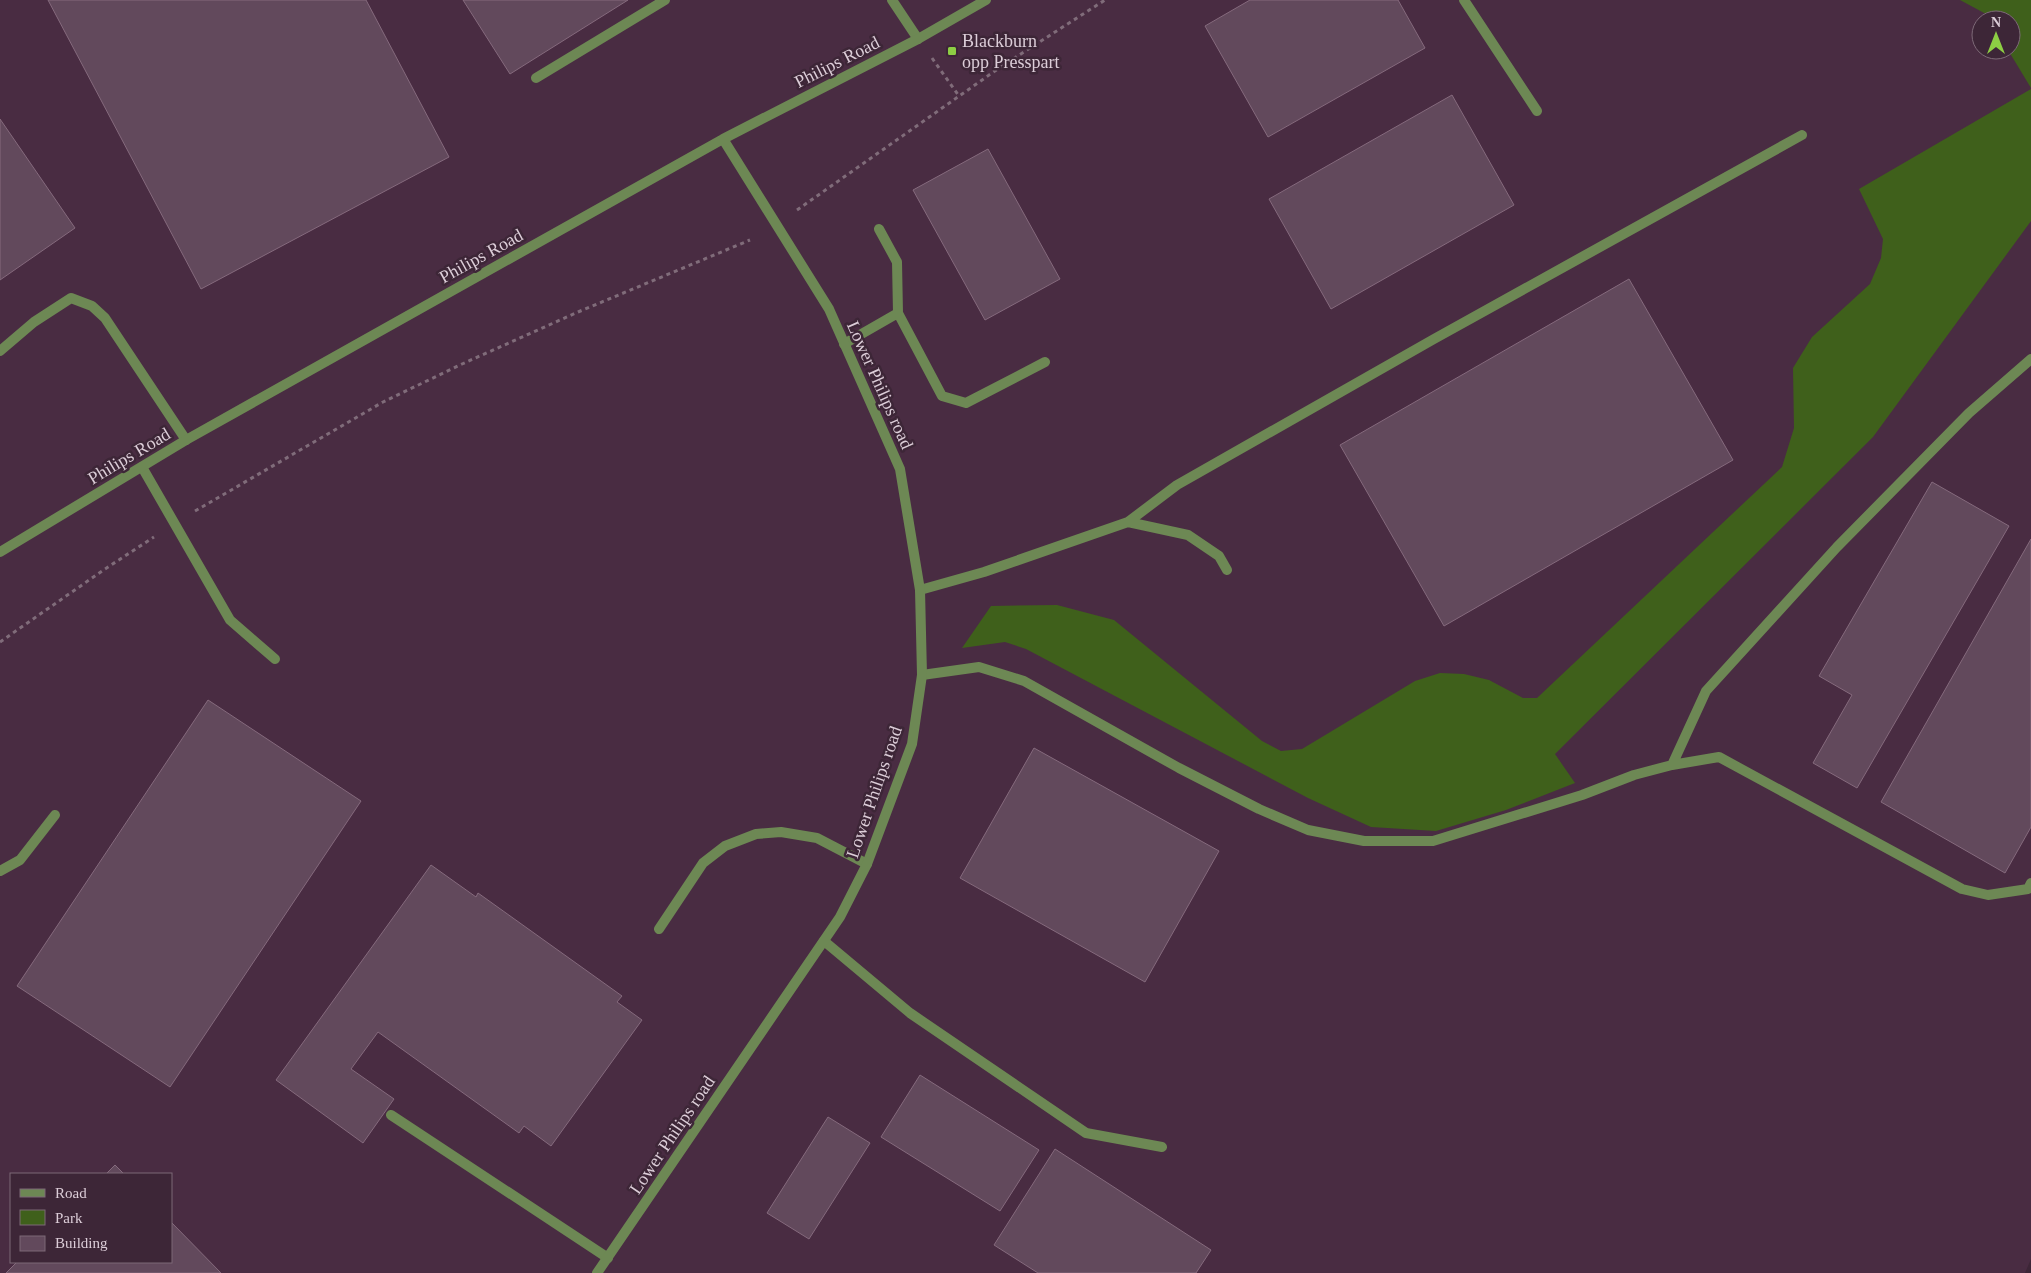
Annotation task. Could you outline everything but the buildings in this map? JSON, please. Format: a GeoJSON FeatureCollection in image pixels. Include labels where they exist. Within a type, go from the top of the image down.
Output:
{"type":"FeatureCollection","features":[{"type":"Feature","properties":{"kind":"street"},"geometry":{"type":"LineString","coordinates":[[536,78],[665,0]]}},
{"type":"Feature","properties":{"kind":"street"},"geometry":{"type":"LineString","coordinates":[[892,0],[918,39]]}},
{"type":"Feature","properties":{"kind":"street","name":"Philips Road"},"geometry":{"type":"LineString","coordinates":[[0,552],[186,440],[723,139],[918,39],[986,0]]}},
{"type":"Feature","properties":{"kind":"street"},"geometry":{"type":"LineString","coordinates":[[1464,0],[1537,111]]}},
{"type":"Feature","properties":{"kind":"street"},"geometry":{"type":"LineString","coordinates":[[920,590],[984,572],[1128,522],[1178,485],[1434,339],[1802,135]]}},
{"type":"Feature","properties":{"kind":"street","name":"Lower Philips road"},"geometry":{"type":"LineString","coordinates":[[597,1273],[840,917],[867,864],[912,744],[922,675],[920,590],[900,469],[829,309],[723,139]]}},
{"type":"Feature","properties":{"kind":"street"},"geometry":{"type":"LineString","coordinates":[[879,229],[897,262],[898,313],[942,396],[966,403],[1045,362]]}},
{"type":"Feature","properties":{"kind":"street"},"geometry":{"type":"LineString","coordinates":[[0,351],[34,322],[71,298],[92,306],[105,318],[186,440]]}},
{"type":"Feature","properties":{"kind":"street"},"geometry":{"type":"LineString","coordinates":[[844,344],[898,313]]}},
{"type":"Feature","properties":{"kind":"street"},"geometry":{"type":"LineString","coordinates":[[1672,765],[1706,691],[1837,547],[1969,413],[2031,359]]}},
{"type":"Feature","properties":{"kind":"street"},"geometry":{"type":"LineString","coordinates":[[142,467],[230,620],[274,659]]}},
{"type":"Feature","properties":{"kind":"street"},"geometry":{"type":"LineString","coordinates":[[1128,522],[1188,535],[1219,556],[1227,570]]}},
{"type":"Feature","properties":{"kind":"street"},"geometry":{"type":"LineString","coordinates":[[922,675],[979,667],[1024,681],[1171,764],[1260,809],[1308,830],[1364,841],[1432,841],[1582,795],[1634,775],[1672,765],[1719,757],[1962,888],[1988,895],[2028,888],[2031,883]]}},
{"type":"Feature","properties":{"kind":"street"},"geometry":{"type":"LineString","coordinates":[[0,871],[20,860],[54,815]]}},
{"type":"Feature","properties":{"kind":"street"},"geometry":{"type":"LineString","coordinates":[[659,929],[703,863],[726,846],[756,834],[781,832],[817,838],[867,864]]}},
{"type":"Feature","properties":{"kind":"street"},"geometry":{"type":"LineString","coordinates":[[824,941],[910,1013],[1086,1133],[1162,1147]]}},
{"type":"Feature","properties":{"kind":"street"},"geometry":{"type":"LineString","coordinates":[[390,1115],[608,1258]]}},
{"type":"Feature","properties":{"kind":"path"},"geometry":{"type":"LineString","coordinates":[[797,210],[1010,61],[1105,0]]}},
{"type":"Feature","properties":{"kind":"path"},"geometry":{"type":"LineString","coordinates":[[918,39],[959,96]]}},
{"type":"Feature","properties":{"kind":"path"},"geometry":{"type":"LineString","coordinates":[[192,512],[392,398],[578,312],[750,240]]}},
{"type":"Feature","properties":{"kind":"path"},"geometry":{"type":"LineString","coordinates":[[0,642],[105,569],[161,533]]}},
{"type":"Feature","properties":{"kind":"shaded area"},"geometry":{"type":"Polygon","coordinates":[[[0,0],[2031,0],[2031,1259],[2025,1273],[0,1273],[0,0]]]}},
{"type":"Feature","properties":{"kind":"green space"},"geometry":{"type":"Polygon","coordinates":[[[1960,0],[2031,0],[2031,88],[2014,60],[2021,60],[2021,10],[1979,10],[1960,0]]]}},
{"type":"Feature","properties":{"kind":"green space"},"geometry":{"type":"Polygon","coordinates":[[[2031,89],[2031,221],[1873,437],[1555,754],[1575,783],[1506,810],[1436,831],[1371,827],[1308,798],[1026,649],[1005,642],[962,648],[991,606],[1057,605],[1114,620],[1262,741],[1281,751],[1302,749],[1415,681],[1440,673],[1464,674],[1489,680],[1523,698],[1537,698],[1782,467],[1794,428],[1793,368],[1812,337],[1870,284],[1881,258],[1883,239],[1859,189],[2031,89]]]}},
{"type":"Feature","properties":{"kind":"place","name":"Blackburn opp Presspart"},"geometry":{"type":"Point","coordinates":[952,51]}}]}
